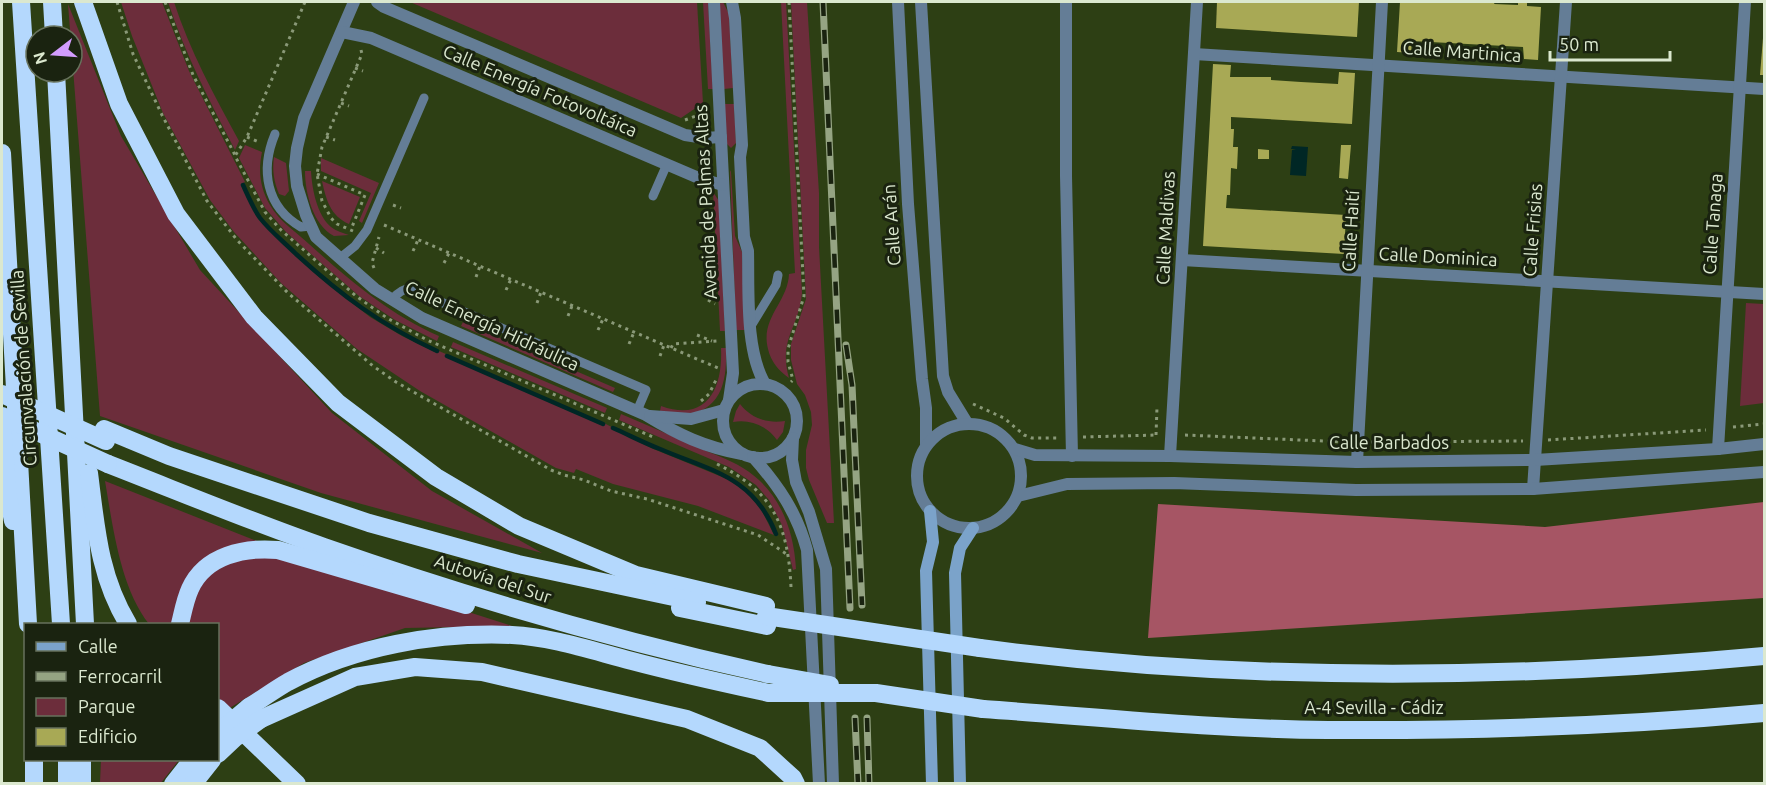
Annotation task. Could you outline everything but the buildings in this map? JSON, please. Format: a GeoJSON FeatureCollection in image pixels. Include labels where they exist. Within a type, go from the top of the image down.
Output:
{"type":"FeatureCollection","features":[{"type":"Feature","properties":{"kind":"highway","name":"Circunvalación de Sevilla"},"geometry":{"type":"LineString","coordinates":[[21,2],[60,623]]}},
{"type":"Feature","properties":{"kind":"highway"},"geometry":{"type":"LineString","coordinates":[[52,2],[53,24]]}},
{"type":"Feature","properties":{"kind":"highway"},"geometry":{"type":"LineString","coordinates":[[83,2],[119,104],[176,214],[254,317],[339,403],[436,477],[519,526],[636,575],[766,616]]}},
{"type":"Feature","properties":{"kind":"highway"},"geometry":{"type":"LineString","coordinates":[[57,84],[85,623]]}},
{"type":"Feature","properties":{"kind":"highway","name":"Circunvalación de Sevilla"},"geometry":{"type":"LineString","coordinates":[[2,153],[28,623]]}},
{"type":"Feature","properties":{"kind":"highway"},"geometry":{"type":"LineString","coordinates":[[64,208],[81,366],[87,461],[99,554],[117,606],[127,623]]}},
{"type":"Feature","properties":{"kind":"highway"},"geometry":{"type":"LineString","coordinates":[[2,384],[105,435]]}},
{"type":"Feature","properties":{"kind":"highway"},"geometry":{"type":"LineString","coordinates":[[2,394],[105,435],[369,523],[518,564],[766,616]]}},
{"type":"Feature","properties":{"kind":"highway","name":"Autovía del Sur"},"geometry":{"type":"LineString","coordinates":[[2,416],[108,464],[324,547],[573,627],[673,653],[768,674],[876,693]]}},
{"type":"Feature","properties":{"kind":"highway"},"geometry":{"type":"LineString","coordinates":[[2,422],[8,496],[26,595]]}},
{"type":"Feature","properties":{"kind":"highway"},"geometry":{"type":"LineString","coordinates":[[180,623],[191,586],[204,571],[218,560],[236,552],[257,548],[288,553],[465,605],[573,627]]}},
{"type":"Feature","properties":{"kind":"highway","name":"A-4 Sevilla - Cádiz"},"geometry":{"type":"LineString","coordinates":[[766,616],[980,648],[1099,661],[1252,671],[1420,674],[1580,670],[1764,656]]}},
{"type":"Feature","properties":{"kind":"highway"},"geometry":{"type":"LineString","coordinates":[[219,753],[235,738],[255,713],[288,682],[366,651],[421,640],[514,635],[567,644],[668,671],[769,693],[876,693]]}},
{"type":"Feature","properties":{"kind":"highway"},"geometry":{"type":"LineString","coordinates":[[219,731],[255,713],[354,677],[415,667],[482,672],[687,719],[760,748],[796,783]]}},
{"type":"Feature","properties":{"kind":"highway","name":"A-4 Sevilla - Cádiz"},"geometry":{"type":"LineString","coordinates":[[876,693],[983,709],[1159,722],[1327,730],[1534,728],[1764,713]]}},
{"type":"Feature","properties":{"kind":"highway"},"geometry":{"type":"LineString","coordinates":[[219,709],[297,783]]}},
{"type":"Feature","properties":{"kind":"highway"},"geometry":{"type":"LineString","coordinates":[[219,732],[285,783]]}},
{"type":"Feature","properties":{"kind":"highway"},"geometry":{"type":"LineString","coordinates":[[34,761],[34,783]]}},
{"type":"Feature","properties":{"kind":"highway"},"geometry":{"type":"LineString","coordinates":[[67,761],[67,783]]}},
{"type":"Feature","properties":{"kind":"highway"},"geometry":{"type":"LineString","coordinates":[[82,761],[82,783]]}},
{"type":"Feature","properties":{"kind":"highway"},"geometry":{"type":"LineString","coordinates":[[173,783],[190,761]]}},
{"type":"Feature","properties":{"kind":"highway"},"geometry":{"type":"LineString","coordinates":[[193,783],[211,761]]}},
{"type":"Feature","properties":{"kind":"main road"},"geometry":{"type":"LineString","coordinates":[[930,511],[933,542],[926,571],[932,783]]}},
{"type":"Feature","properties":{"kind":"main road"},"geometry":{"type":"LineString","coordinates":[[960,783],[955,573],[960,549],[973,528]]}},
{"type":"Feature","properties":{"kind":"street"},"geometry":{"type":"LineString","coordinates":[[310,226],[297,186],[295,166],[297,148],[304,118],[354,2]]}},
{"type":"Feature","properties":{"kind":"street","name":"Calle Energía Fotovoltáica"},"geometry":{"type":"LineString","coordinates":[[377,2],[685,135],[717,141],[728,156],[740,157]]}},
{"type":"Feature","properties":{"kind":"street","name":"Avenida de Palmas Altas"},"geometry":{"type":"LineString","coordinates":[[714,2],[717,141],[723,185],[733,373],[727,405]]}},
{"type":"Feature","properties":{"kind":"street","name":"Avenida de Palmas Altas"},"geometry":{"type":"LineString","coordinates":[[732,2],[735,18],[742,145],[740,157],[744,237],[748,251],[753,353],[765,384]]}},
{"type":"Feature","properties":{"kind":"street","name":"Calle Arán"},"geometry":{"type":"LineString","coordinates":[[898,2],[908,204],[926,408],[926,444]]}},
{"type":"Feature","properties":{"kind":"street"},"geometry":{"type":"LineString","coordinates":[[921,2],[943,376],[948,392],[967,423]]}},
{"type":"Feature","properties":{"kind":"street"},"geometry":{"type":"LineString","coordinates":[[1066,2],[1066,176],[1072,456]]}},
{"type":"Feature","properties":{"kind":"street","name":"Calle Maldivas"},"geometry":{"type":"LineString","coordinates":[[1170,456],[1197,2]]}},
{"type":"Feature","properties":{"kind":"street","name":"Calle Haití"},"geometry":{"type":"LineString","coordinates":[[1357,462],[1382,2]]}},
{"type":"Feature","properties":{"kind":"street","name":"Calle Frisias"},"geometry":{"type":"LineString","coordinates":[[1533,489],[1566,2]]}},
{"type":"Feature","properties":{"kind":"street","name":"Calle Tanaga"},"geometry":{"type":"LineString","coordinates":[[1718,449],[1745,2]]}},
{"type":"Feature","properties":{"kind":"street","name":"Calle Energía Fotovoltáica"},"geometry":{"type":"LineString","coordinates":[[342,32],[371,38],[706,181],[723,185]]}},
{"type":"Feature","properties":{"kind":"street","name":"Calle Martinica"},"geometry":{"type":"LineString","coordinates":[[1194,54],[1764,89]]}},
{"type":"Feature","properties":{"kind":"street","name":"Calle Energía Hidráulica"},"geometry":{"type":"LineString","coordinates":[[310,226],[316,237],[391,300],[450,331],[642,413],[670,430],[714,449],[748,456]]}},
{"type":"Feature","properties":{"kind":"street","name":"Calle Dominica"},"geometry":{"type":"LineString","coordinates":[[1182,260],[1764,294]]}},
{"type":"Feature","properties":{"kind":"street"},"geometry":{"type":"LineString","coordinates":[[819,783],[807,550],[801,529],[783,492],[748,456],[735,449],[725,435],[723,418],[727,405],[741,389],[757,384],[765,384],[781,391],[792,404],[796,421],[792,460],[796,482],[809,512],[826,569],[833,783]]}},
{"type":"Feature","properties":{"kind":"street","name":"Calle Energía Hidráulica"},"geometry":{"type":"LineString","coordinates":[[642,413],[684,420],[699,418],[727,405]]}},
{"type":"Feature","properties":{"kind":"street"},"geometry":{"type":"LineString","coordinates":[[967,423],[986,425],[1002,435],[1015,449],[1022,472],[1018,496],[1007,512],[992,523],[973,528],[957,527],[942,521],[930,511],[918,490],[917,467],[926,444],[944,429],[967,423]]}},
{"type":"Feature","properties":{"kind":"street"},"geometry":{"type":"LineString","coordinates":[[748,456],[772,456],[787,446],[793,438]]}},
{"type":"Feature","properties":{"kind":"street","name":"Calle Barbados"},"geometry":{"type":"LineString","coordinates":[[1015,449],[1035,455],[1170,456],[1357,462],[1535,460],[1764,444]]}},
{"type":"Feature","properties":{"kind":"street"},"geometry":{"type":"LineString","coordinates":[[1018,496],[1067,484],[1174,483],[1356,490],[1533,489],[1764,472]]}},
{"type":"Feature","properties":{"kind":"lane"},"geometry":{"type":"LineString","coordinates":[[340,258],[355,246],[367,230],[424,98]]}},
{"type":"Feature","properties":{"kind":"lane"},"geometry":{"type":"LineString","coordinates":[[274,134],[266,164],[271,192],[281,209],[295,224],[301,227],[310,226]]}},
{"type":"Feature","properties":{"kind":"lane"},"geometry":{"type":"LineString","coordinates":[[653,196],[667,164]]}},
{"type":"Feature","properties":{"kind":"lane"},"geometry":{"type":"LineString","coordinates":[[751,326],[776,285],[778,275]]}},
{"type":"Feature","properties":{"kind":"lane"},"geometry":{"type":"LineString","coordinates":[[391,300],[405,288],[414,288],[441,302],[646,390],[642,413]]}},
{"type":"Feature","properties":{"kind":"path"},"geometry":{"type":"LineString","coordinates":[[117,2],[133,54],[193,177],[217,217],[288,294],[348,346],[396,382],[551,470],[610,491],[647,499],[758,535],[788,555]]}},
{"type":"Feature","properties":{"kind":"path"},"geometry":{"type":"LineString","coordinates":[[165,2],[194,75],[235,156]]}},
{"type":"Feature","properties":{"kind":"path"},"geometry":{"type":"LineString","coordinates":[[242,144],[305,2]]}},
{"type":"Feature","properties":{"kind":"path"},"geometry":{"type":"LineString","coordinates":[[789,2],[804,296],[789,345],[788,362],[793,380],[791,382]]}},
{"type":"Feature","properties":{"kind":"path"},"geometry":{"type":"LineString","coordinates":[[316,174],[365,195],[349,229],[334,222],[326,210],[316,174],[319,154],[361,50]]}},
{"type":"Feature","properties":{"kind":"path"},"geometry":{"type":"LineString","coordinates":[[355,68],[363,71]]}},
{"type":"Feature","properties":{"kind":"path"},"geometry":{"type":"LineString","coordinates":[[341,103],[349,106]]}},
{"type":"Feature","properties":{"kind":"path"},"geometry":{"type":"LineString","coordinates":[[247,137],[264,144]]}},
{"type":"Feature","properties":{"kind":"path"},"geometry":{"type":"LineString","coordinates":[[326,137],[335,140]]}},
{"type":"Feature","properties":{"kind":"path"},"geometry":{"type":"LineString","coordinates":[[700,149],[700,172]]}},
{"type":"Feature","properties":{"kind":"path"},"geometry":{"type":"LineString","coordinates":[[393,205],[401,208]]}},
{"type":"Feature","properties":{"kind":"path"},"geometry":{"type":"LineString","coordinates":[[703,217],[711,220],[711,212]]}},
{"type":"Feature","properties":{"kind":"path"},"geometry":{"type":"LineString","coordinates":[[384,225],[718,368]]}},
{"type":"Feature","properties":{"kind":"path"},"geometry":{"type":"LineString","coordinates":[[380,234],[372,263],[380,273]]}},
{"type":"Feature","properties":{"kind":"path"},"geometry":{"type":"LineString","coordinates":[[413,251],[418,240]]}},
{"type":"Feature","properties":{"kind":"path"},"geometry":{"type":"LineString","coordinates":[[376,248],[384,253]]}},
{"type":"Feature","properties":{"kind":"path"},"geometry":{"type":"LineString","coordinates":[[713,252],[714,272]]}},
{"type":"Feature","properties":{"kind":"path"},"geometry":{"type":"LineString","coordinates":[[444,263],[449,253]]}},
{"type":"Feature","properties":{"kind":"path"},"geometry":{"type":"LineString","coordinates":[[706,259],[713,262]]}},
{"type":"Feature","properties":{"kind":"path"},"geometry":{"type":"LineString","coordinates":[[476,277],[480,266]]}},
{"type":"Feature","properties":{"kind":"path"},"geometry":{"type":"LineString","coordinates":[[506,290],[511,279]]}},
{"type":"Feature","properties":{"kind":"path"},"geometry":{"type":"LineString","coordinates":[[537,303],[541,292]]}},
{"type":"Feature","properties":{"kind":"path"},"geometry":{"type":"LineString","coordinates":[[708,300],[716,303],[715,293]]}},
{"type":"Feature","properties":{"kind":"path"},"geometry":{"type":"LineString","coordinates":[[568,316],[572,306]]}},
{"type":"Feature","properties":{"kind":"path"},"geometry":{"type":"LineString","coordinates":[[598,330],[603,319]]}},
{"type":"Feature","properties":{"kind":"path"},"geometry":{"type":"LineString","coordinates":[[628,344],[634,332]]}},
{"type":"Feature","properties":{"kind":"path"},"geometry":{"type":"LineString","coordinates":[[697,334],[712,341]]}},
{"type":"Feature","properties":{"kind":"path"},"geometry":{"type":"LineString","coordinates":[[671,348],[673,344],[718,340],[718,351]]}},
{"type":"Feature","properties":{"kind":"path"},"geometry":{"type":"LineString","coordinates":[[660,356],[664,345]]}},
{"type":"Feature","properties":{"kind":"path"},"geometry":{"type":"LineString","coordinates":[[698,403],[714,387],[718,362]]}},
{"type":"Feature","properties":{"kind":"path"},"geometry":{"type":"LineString","coordinates":[[971,403],[1004,418],[1024,435],[1032,438],[1172,434],[1358,443],[1536,441],[1764,424]]}},
{"type":"Feature","properties":{"kind":"green space"},"geometry":{"type":"Polygon","coordinates":[[[121,2],[162,2],[189,71],[245,182],[241,184],[257,216],[319,277],[370,317],[402,336],[603,425],[604,423],[651,448],[732,481],[746,492],[761,509],[774,535],[698,506],[613,484],[576,469],[574,473],[556,468],[420,391],[357,349],[282,284],[234,232],[210,200],[163,113],[121,2]]]}},
{"type":"Feature","properties":{"kind":"green space"},"geometry":{"type":"Polygon","coordinates":[[[168,2],[174,2],[195,55],[239,141],[235,150],[190,59],[168,2]]]}},
{"type":"Feature","properties":{"kind":"green space"},"geometry":{"type":"Polygon","coordinates":[[[410,2],[697,2],[703,103],[681,118],[410,2]]]}},
{"type":"Feature","properties":{"kind":"green space"},"geometry":{"type":"Polygon","coordinates":[[[703,2],[708,2],[713,89],[708,89],[703,2]]]}},
{"type":"Feature","properties":{"kind":"green space"},"geometry":{"type":"Polygon","coordinates":[[[719,2],[723,2],[729,14],[733,88],[724,89],[719,2]]]}},
{"type":"Feature","properties":{"kind":"green space"},"geometry":{"type":"Polygon","coordinates":[[[781,2],[786,2],[802,293],[797,316],[787,343],[786,365],[789,378],[773,362],[769,354],[767,338],[771,319],[784,293],[789,274],[795,273],[781,2]]]}},
{"type":"Feature","properties":{"kind":"green space"},"geometry":{"type":"Polygon","coordinates":[[[791,2],[807,2],[819,193],[819,247],[834,523],[827,523],[809,480],[806,450],[812,425],[811,412],[805,395],[797,384],[791,360],[791,344],[806,299],[791,2]]]}},
{"type":"Feature","properties":{"kind":"green space"},"geometry":{"type":"Polygon","coordinates":[[[68,4],[76,24],[70,24],[68,4]]]}},
{"type":"Feature","properties":{"kind":"green space"},"geometry":{"type":"Polygon","coordinates":[[[84,44],[121,136],[200,270],[332,413],[432,491],[542,553],[321,493],[100,416],[74,84],[84,84],[84,44]]]}},
{"type":"Feature","properties":{"kind":"green space"},"geometry":{"type":"Polygon","coordinates":[[[724,104],[734,104],[736,143],[731,148],[727,144],[724,104]]]}},
{"type":"Feature","properties":{"kind":"green space"},"geometry":{"type":"Polygon","coordinates":[[[245,145],[262,152],[260,173],[262,186],[270,205],[283,221],[386,307],[439,336],[437,341],[395,320],[359,296],[286,232],[265,208],[239,158],[245,145]]]}},
{"type":"Feature","properties":{"kind":"green space"},"geometry":{"type":"Polygon","coordinates":[[[274,157],[286,163],[289,191],[285,196],[279,194],[276,185],[273,171],[274,157]]]}},
{"type":"Feature","properties":{"kind":"green space"},"geometry":{"type":"Polygon","coordinates":[[[321,158],[379,183],[362,223],[359,221],[371,193],[321,171],[321,158]]]}},
{"type":"Feature","properties":{"kind":"green space"},"geometry":{"type":"Polygon","coordinates":[[[730,170],[735,236],[742,252],[746,330],[736,330],[730,170]]]}},
{"type":"Feature","properties":{"kind":"green space"},"geometry":{"type":"Polygon","coordinates":[[[305,171],[311,171],[316,201],[326,222],[335,230],[349,235],[334,236],[321,224],[312,208],[305,171]]]}},
{"type":"Feature","properties":{"kind":"green space"},"geometry":{"type":"Polygon","coordinates":[[[322,181],[360,197],[349,224],[333,212],[322,181]]]}},
{"type":"Feature","properties":{"kind":"green space"},"geometry":{"type":"Polygon","coordinates":[[[713,192],[719,201],[725,331],[720,331],[713,192]]]}},
{"type":"Feature","properties":{"kind":"green space"},"geometry":{"type":"Polygon","coordinates":[[[1746,303],[1764,304],[1764,403],[1740,406],[1746,303]]]}},
{"type":"Feature","properties":{"kind":"green space"},"geometry":{"type":"Polygon","coordinates":[[[463,322],[615,388],[613,392],[461,326],[463,322]]]}},
{"type":"Feature","properties":{"kind":"green space"},"geometry":{"type":"Polygon","coordinates":[[[453,342],[607,408],[605,413],[451,347],[453,342]]]}},
{"type":"Feature","properties":{"kind":"green space"},"geometry":{"type":"Polygon","coordinates":[[[721,348],[726,348],[724,380],[721,390],[709,406],[688,414],[660,411],[661,406],[690,410],[709,398],[719,376],[721,348]]]}},
{"type":"Feature","properties":{"kind":"green space"},"geometry":{"type":"Polygon","coordinates":[[[740,404],[760,419],[772,422],[785,421],[783,432],[777,440],[758,425],[733,422],[740,404]]]}},
{"type":"Feature","properties":{"kind":"green space"},"geometry":{"type":"Polygon","coordinates":[[[621,414],[732,462],[756,477],[775,499],[788,525],[796,569],[793,570],[782,525],[769,500],[756,485],[729,467],[619,420],[621,414]]]}},
{"type":"Feature","properties":{"kind":"green space"},"geometry":{"type":"Polygon","coordinates":[[[105,481],[305,560],[512,626],[405,628],[304,663],[228,709],[219,701],[219,623],[148,623],[139,609],[124,575],[105,481]]]}},
{"type":"Feature","properties":{"kind":"green space"},"geometry":{"type":"Polygon","coordinates":[[[101,761],[178,761],[160,784],[100,783],[101,761]]]}},
{"type":"Feature","properties":{"kind":"shaded area"},"geometry":{"type":"Polygon","coordinates":[[[1764,502],[1764,598],[1148,638],[1158,504],[1545,527],[1764,502]]]}},
{"type":"Feature","properties":{"kind":"water"},"geometry":{"type":"Polygon","coordinates":[[[1292,146],[1308,147],[1306,176],[1290,175],[1292,150],[1296,149],[1291,149],[1292,146]]]}},
{"type":"Feature","properties":{"kind":"waterway"},"geometry":{"type":"LineString","coordinates":[[243,185],[264,223],[313,269],[380,320],[437,351]]}},
{"type":"Feature","properties":{"kind":"waterway"},"geometry":{"type":"LineString","coordinates":[[447,356],[603,424]]}},
{"type":"Feature","properties":{"kind":"waterway"},"geometry":{"type":"LineString","coordinates":[[613,428],[713,470],[743,487],[767,515],[776,534]]}},
{"type":"Feature","properties":{"kind":"railway"},"geometry":{"type":"LineString","coordinates":[[823,2],[850,608]]}},
{"type":"Feature","properties":{"kind":"railway"},"geometry":{"type":"LineString","coordinates":[[846,345],[852,385],[862,605]]}},
{"type":"Feature","properties":{"kind":"railway"},"geometry":{"type":"LineString","coordinates":[[855,718],[858,784]]}},
{"type":"Feature","properties":{"kind":"railway"},"geometry":{"type":"LineString","coordinates":[[867,718],[869,784]]}}]}
